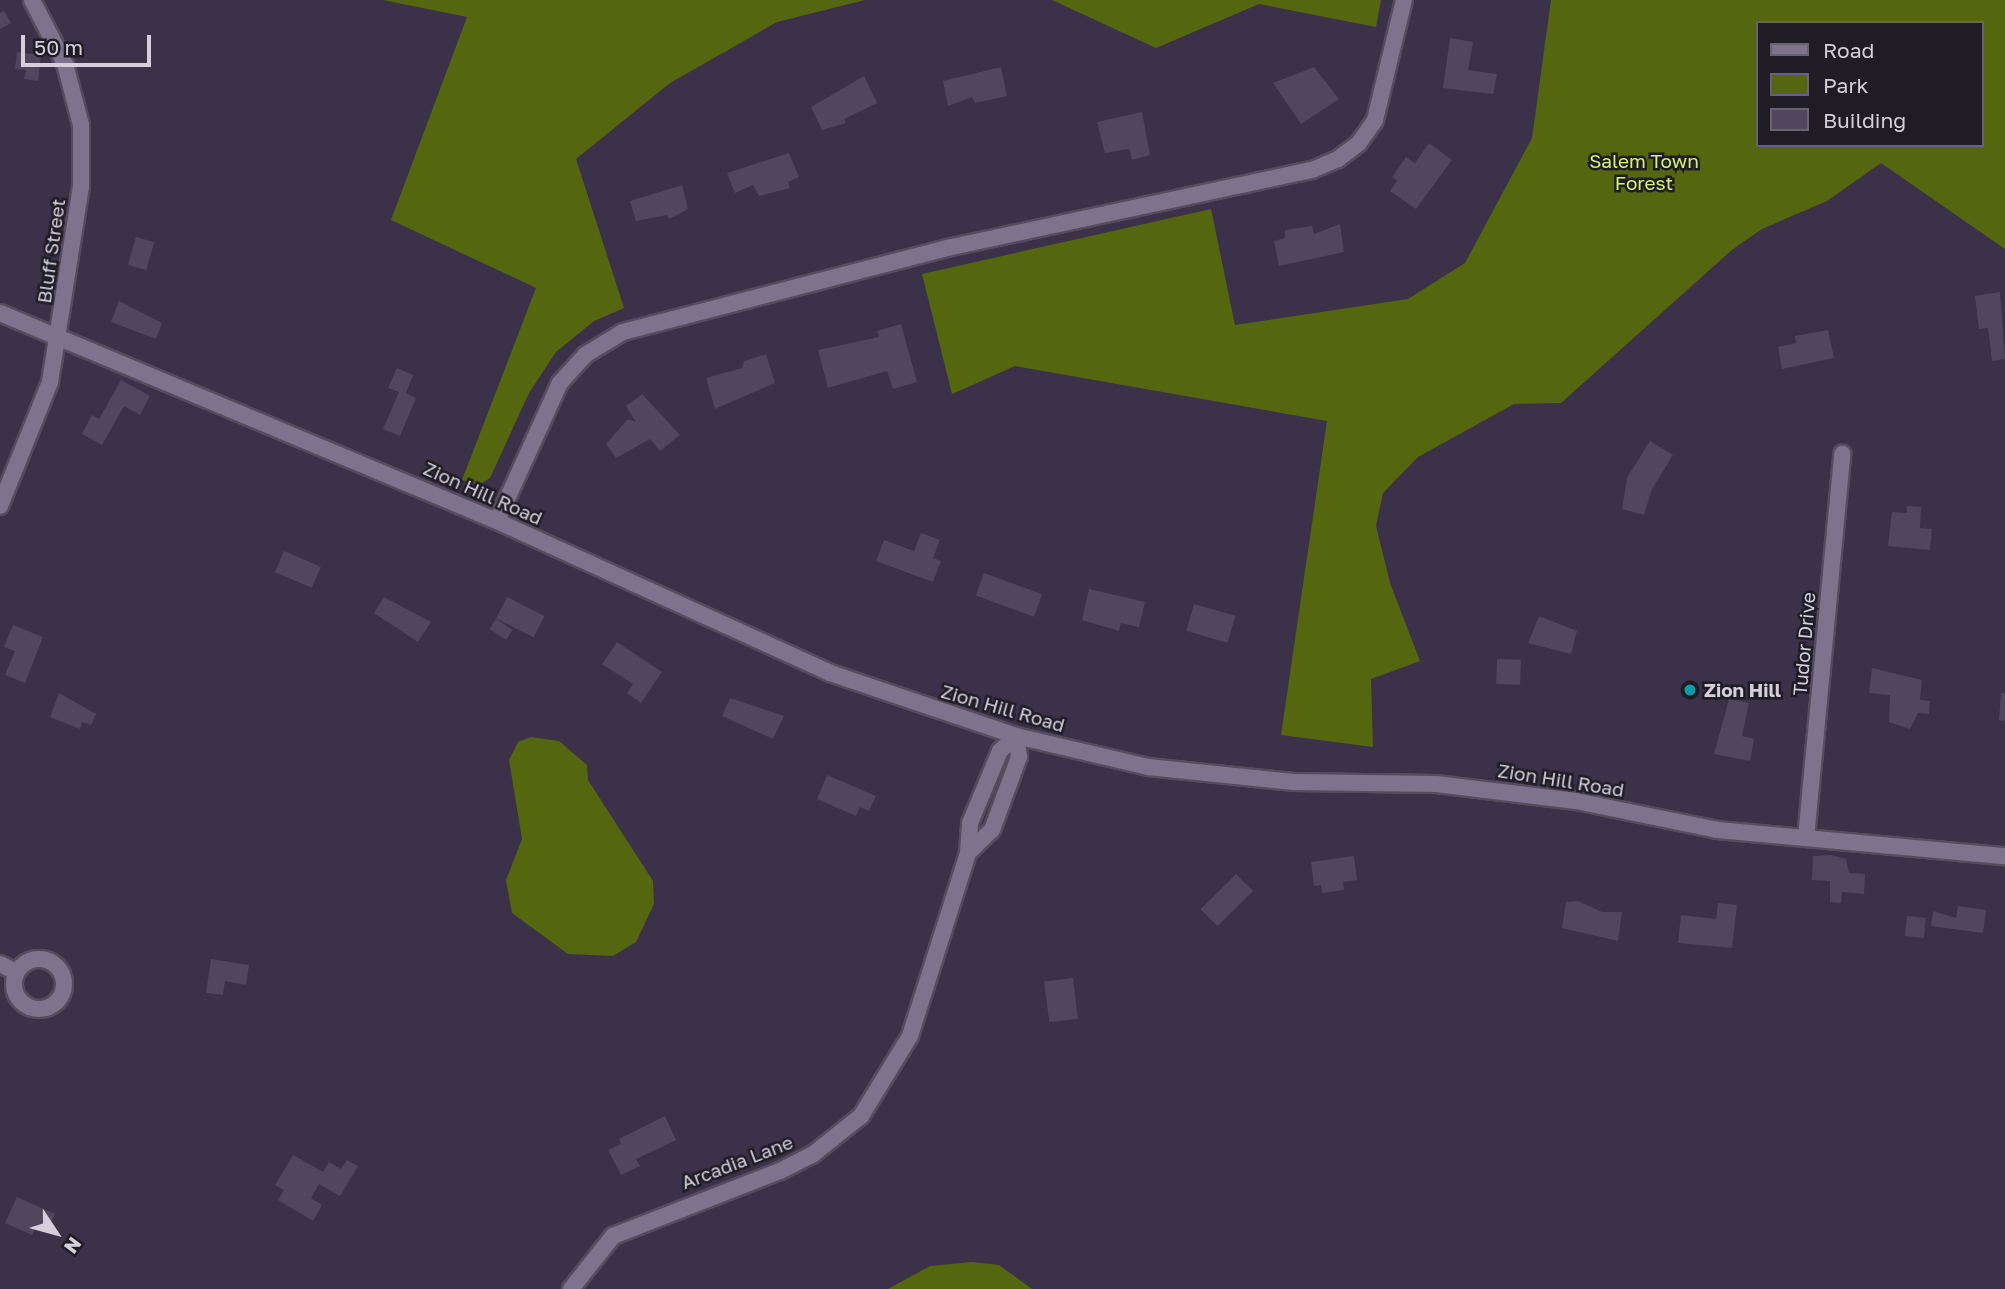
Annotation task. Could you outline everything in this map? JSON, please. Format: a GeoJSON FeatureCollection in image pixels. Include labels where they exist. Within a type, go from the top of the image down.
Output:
{"type":"FeatureCollection","features":[{"type":"Feature","properties":{"kind":"street","name":"Bluff Street"},"geometry":{"type":"LineString","coordinates":[[0,506],[50,382],[81,187],[80,125],[65,64],[32,0]]}},
{"type":"Feature","properties":{"kind":"street"},"geometry":{"type":"LineString","coordinates":[[497,521],[560,383],[585,355],[624,332],[947,248],[1312,170],[1338,159],[1359,143],[1375,120],[1404,0]]}},
{"type":"Feature","properties":{"kind":"street","name":"Zion Hill Road"},"geometry":{"type":"LineString","coordinates":[[0,313],[497,521],[830,673],[1016,736],[1148,767],[1293,782],[1436,784],[1576,801],[1717,830],[2005,856]]}},
{"type":"Feature","properties":{"kind":"street","name":"Tudor Drive"},"geometry":{"type":"LineString","coordinates":[[1807,838],[1842,454]]}},
{"type":"Feature","properties":{"kind":"street","name":"Arcadia Lane"},"geometry":{"type":"LineString","coordinates":[[571,1289],[613,1236],[780,1171],[812,1155],[861,1116],[910,1036],[968,853],[970,823],[1000,751],[1016,736]]}},
{"type":"Feature","properties":{"kind":"street"},"geometry":{"type":"LineString","coordinates":[[0,964],[16,972]]}},
{"type":"Feature","properties":{"kind":"green space"},"geometry":{"type":"Polygon","coordinates":[[[383,0],[865,0],[777,22],[670,83],[576,159],[624,308],[594,321],[556,352],[529,393],[490,478],[479,485],[462,480],[536,288],[391,220],[467,17],[383,0]]]}},
{"type":"Feature","properties":{"kind":"green space"},"geometry":{"type":"Polygon","coordinates":[[[1052,0],[1381,0],[1376,27],[1259,4],[1156,48],[1052,0]]]}},
{"type":"Feature","properties":{"kind":"green space","name":"Salem Town Forest"},"geometry":{"type":"Polygon","coordinates":[[[1551,0],[2005,0],[2005,249],[1881,163],[1827,201],[1762,229],[1733,249],[1561,403],[1514,404],[1418,457],[1383,493],[1376,526],[1390,583],[1420,661],[1371,679],[1373,747],[1281,735],[1327,421],[1015,366],[952,394],[922,274],[1211,209],[1235,325],[1408,299],[1465,263],[1532,138],[1551,0]]]}},
{"type":"Feature","properties":{"kind":"green space"},"geometry":{"type":"Polygon","coordinates":[[[531,737],[559,741],[587,765],[588,780],[653,881],[654,904],[636,942],[613,956],[568,954],[512,913],[506,880],[522,839],[509,760],[518,742],[531,737]]]}},
{"type":"Feature","properties":{"kind":"green space"},"geometry":{"type":"Polygon","coordinates":[[[972,1262],[999,1265],[1032,1289],[888,1289],[930,1266],[972,1262]]]}},
{"type":"Feature","properties":{"kind":"building"},"geometry":{"type":"Polygon","coordinates":[[[4,11],[11,23],[0,29],[0,13],[4,11]]]}},
{"type":"Feature","properties":{"kind":"building"},"geometry":{"type":"Polygon","coordinates":[[[1450,38],[1473,42],[1468,70],[1497,74],[1493,94],[1443,88],[1450,38]]]}},
{"type":"Feature","properties":{"kind":"building"},"geometry":{"type":"Polygon","coordinates":[[[17,52],[41,55],[38,81],[24,79],[26,70],[15,69],[17,52]]]}},
{"type":"Feature","properties":{"kind":"building"},"geometry":{"type":"Polygon","coordinates":[[[1001,67],[1007,96],[975,103],[972,97],[948,106],[943,81],[1001,67]]]}},
{"type":"Feature","properties":{"kind":"building"},"geometry":{"type":"Polygon","coordinates":[[[1314,67],[1339,99],[1301,124],[1273,83],[1314,67]]]}},
{"type":"Feature","properties":{"kind":"building"},"geometry":{"type":"Polygon","coordinates":[[[864,76],[877,103],[844,119],[846,123],[822,130],[811,107],[864,76]]]}},
{"type":"Feature","properties":{"kind":"building"},"geometry":{"type":"Polygon","coordinates":[[[1142,112],[1150,155],[1132,160],[1129,149],[1105,153],[1097,122],[1142,112]]]}},
{"type":"Feature","properties":{"kind":"building"},"geometry":{"type":"Polygon","coordinates":[[[1429,143],[1452,160],[1416,209],[1390,191],[1397,181],[1392,177],[1406,157],[1415,163],[1429,143]]]}},
{"type":"Feature","properties":{"kind":"building"},"geometry":{"type":"Polygon","coordinates":[[[789,153],[799,177],[788,182],[790,188],[759,196],[753,185],[735,193],[727,173],[789,153]]]}},
{"type":"Feature","properties":{"kind":"building"},"geometry":{"type":"Polygon","coordinates":[[[682,185],[688,209],[669,219],[667,215],[636,221],[630,201],[682,185]]]}},
{"type":"Feature","properties":{"kind":"building"},"geometry":{"type":"Polygon","coordinates":[[[1340,224],[1344,252],[1279,266],[1274,241],[1285,238],[1285,230],[1312,226],[1314,234],[1340,224]]]}},
{"type":"Feature","properties":{"kind":"building"},"geometry":{"type":"Polygon","coordinates":[[[136,237],[154,242],[146,270],[128,265],[136,237]]]}},
{"type":"Feature","properties":{"kind":"building"},"geometry":{"type":"Polygon","coordinates":[[[2000,292],[2005,359],[1992,361],[1988,328],[1979,329],[1975,296],[2000,292]]]}},
{"type":"Feature","properties":{"kind":"building"},"geometry":{"type":"Polygon","coordinates":[[[119,301],[162,323],[156,339],[111,322],[119,301]]]}},
{"type":"Feature","properties":{"kind":"building"},"geometry":{"type":"Polygon","coordinates":[[[901,324],[917,382],[893,389],[887,371],[828,388],[818,350],[879,337],[877,331],[901,324]]]}},
{"type":"Feature","properties":{"kind":"building"},"geometry":{"type":"Polygon","coordinates":[[[1828,330],[1834,358],[1782,369],[1778,347],[1796,343],[1795,336],[1828,330]]]}},
{"type":"Feature","properties":{"kind":"building"},"geometry":{"type":"Polygon","coordinates":[[[766,354],[775,383],[715,409],[706,378],[742,368],[744,361],[766,354]]]}},
{"type":"Feature","properties":{"kind":"building"},"geometry":{"type":"Polygon","coordinates":[[[397,368],[413,375],[406,393],[416,398],[400,436],[383,429],[399,392],[388,388],[397,368]]]}},
{"type":"Feature","properties":{"kind":"building"},"geometry":{"type":"Polygon","coordinates":[[[121,380],[150,396],[140,415],[124,406],[102,445],[82,434],[92,415],[99,419],[121,380]]]}},
{"type":"Feature","properties":{"kind":"building"},"geometry":{"type":"Polygon","coordinates":[[[642,394],[680,435],[660,451],[650,439],[616,458],[606,444],[628,419],[636,422],[626,406],[642,394]]]}},
{"type":"Feature","properties":{"kind":"building"},"geometry":{"type":"Polygon","coordinates":[[[1650,441],[1673,455],[1652,489],[1644,515],[1622,509],[1627,478],[1650,441]]]}},
{"type":"Feature","properties":{"kind":"building"},"geometry":{"type":"Polygon","coordinates":[[[1907,506],[1921,507],[1920,528],[1932,529],[1930,550],[1888,546],[1892,512],[1907,513],[1907,506]]]}},
{"type":"Feature","properties":{"kind":"building"},"geometry":{"type":"Polygon","coordinates":[[[921,533],[940,540],[933,558],[941,561],[933,582],[876,561],[884,540],[914,551],[921,533]]]}},
{"type":"Feature","properties":{"kind":"building"},"geometry":{"type":"Polygon","coordinates":[[[284,551],[321,567],[312,588],[275,572],[284,551]]]}},
{"type":"Feature","properties":{"kind":"building"},"geometry":{"type":"Polygon","coordinates":[[[984,573],[1042,594],[1034,617],[976,596],[984,573]]]}},
{"type":"Feature","properties":{"kind":"building"},"geometry":{"type":"Polygon","coordinates":[[[1089,589],[1145,602],[1139,627],[1121,623],[1119,631],[1082,620],[1089,589]]]}},
{"type":"Feature","properties":{"kind":"building"},"geometry":{"type":"Polygon","coordinates":[[[384,597],[431,622],[418,642],[374,613],[384,597]]]}},
{"type":"Feature","properties":{"kind":"building"},"geometry":{"type":"Polygon","coordinates":[[[507,597],[544,616],[534,637],[496,618],[507,597]]]}},
{"type":"Feature","properties":{"kind":"building"},"geometry":{"type":"Polygon","coordinates":[[[1194,604],[1235,616],[1228,643],[1186,631],[1194,604]]]}},
{"type":"Feature","properties":{"kind":"building"},"geometry":{"type":"Polygon","coordinates":[[[1539,616],[1577,631],[1571,654],[1528,643],[1539,616]]]}},
{"type":"Feature","properties":{"kind":"building"},"geometry":{"type":"Polygon","coordinates":[[[496,619],[513,630],[506,640],[489,629],[496,619]]]}},
{"type":"Feature","properties":{"kind":"building"},"geometry":{"type":"Polygon","coordinates":[[[13,625],[43,637],[25,683],[5,675],[15,651],[4,647],[13,625]]]}},
{"type":"Feature","properties":{"kind":"building"},"geometry":{"type":"Polygon","coordinates":[[[617,642],[662,672],[641,703],[627,693],[633,684],[602,664],[617,642]]]}},
{"type":"Feature","properties":{"kind":"building"},"geometry":{"type":"Polygon","coordinates":[[[1497,659],[1521,660],[1520,685],[1496,684],[1497,659]]]}},
{"type":"Feature","properties":{"kind":"building"},"geometry":{"type":"Polygon","coordinates":[[[1872,668],[1922,680],[1920,700],[1930,701],[1929,714],[1918,713],[1910,729],[1889,722],[1890,695],[1869,693],[1872,668]]]}},
{"type":"Feature","properties":{"kind":"building"},"geometry":{"type":"Polygon","coordinates":[[[59,693],[96,714],[91,725],[82,722],[80,729],[50,717],[59,693]]]}},
{"type":"Feature","properties":{"kind":"building"},"geometry":{"type":"Polygon","coordinates":[[[2001,693],[2005,693],[2005,721],[1999,720],[2001,693]]]}},
{"type":"Feature","properties":{"kind":"building"},"geometry":{"type":"Polygon","coordinates":[[[730,698],[784,716],[773,739],[722,716],[730,698]]]}},
{"type":"Feature","properties":{"kind":"building"},"geometry":{"type":"Polygon","coordinates":[[[1729,699],[1749,703],[1742,736],[1754,739],[1750,761],[1714,754],[1729,699]]]}},
{"type":"Feature","properties":{"kind":"building"},"geometry":{"type":"Polygon","coordinates":[[[827,775],[876,796],[869,811],[860,807],[856,816],[817,799],[827,775]]]}},
{"type":"Feature","properties":{"kind":"building"},"geometry":{"type":"Polygon","coordinates":[[[1831,855],[1846,859],[1849,873],[1865,874],[1864,894],[1842,892],[1841,903],[1830,902],[1830,881],[1812,880],[1813,856],[1831,855]]]}},
{"type":"Feature","properties":{"kind":"building"},"geometry":{"type":"Polygon","coordinates":[[[1354,856],[1357,880],[1343,882],[1344,890],[1322,893],[1321,885],[1314,886],[1311,862],[1354,856]]]}},
{"type":"Feature","properties":{"kind":"building"},"geometry":{"type":"Polygon","coordinates":[[[1236,874],[1253,891],[1218,926],[1201,909],[1236,874]]]}},
{"type":"Feature","properties":{"kind":"building"},"geometry":{"type":"Polygon","coordinates":[[[1578,901],[1602,912],[1622,912],[1618,941],[1562,928],[1566,902],[1578,901]]]}},
{"type":"Feature","properties":{"kind":"building"},"geometry":{"type":"Polygon","coordinates":[[[1718,903],[1737,905],[1732,948],[1678,943],[1681,915],[1716,919],[1718,903]]]}},
{"type":"Feature","properties":{"kind":"building"},"geometry":{"type":"Polygon","coordinates":[[[1958,906],[1986,910],[1983,933],[1931,926],[1933,911],[1956,918],[1958,906]]]}},
{"type":"Feature","properties":{"kind":"building"},"geometry":{"type":"Polygon","coordinates":[[[1907,916],[1926,918],[1924,938],[1905,936],[1907,916]]]}},
{"type":"Feature","properties":{"kind":"building"},"geometry":{"type":"Polygon","coordinates":[[[211,959],[249,965],[246,985],[225,981],[223,995],[206,993],[211,959]]]}},
{"type":"Feature","properties":{"kind":"building"},"geometry":{"type":"Polygon","coordinates":[[[1073,978],[1078,1019],[1049,1022],[1044,982],[1073,978]]]}},
{"type":"Feature","properties":{"kind":"building"},"geometry":{"type":"Polygon","coordinates":[[[665,1116],[676,1140],[636,1159],[640,1166],[621,1175],[608,1150],[621,1144],[619,1139],[665,1116]]]}},
{"type":"Feature","properties":{"kind":"building"},"geometry":{"type":"Polygon","coordinates":[[[293,1155],[323,1172],[329,1162],[341,1169],[347,1160],[358,1166],[340,1196],[319,1184],[311,1198],[322,1205],[313,1221],[278,1200],[284,1190],[275,1185],[293,1155]]]}},
{"type":"Feature","properties":{"kind":"building"},"geometry":{"type":"Polygon","coordinates":[[[17,1197],[55,1214],[47,1232],[36,1227],[32,1235],[5,1223],[17,1197]]]}},
{"type":"Feature","properties":{"kind":"place","name":"Zion Hill"},"geometry":{"type":"Point","coordinates":[1690,690]}}]}
